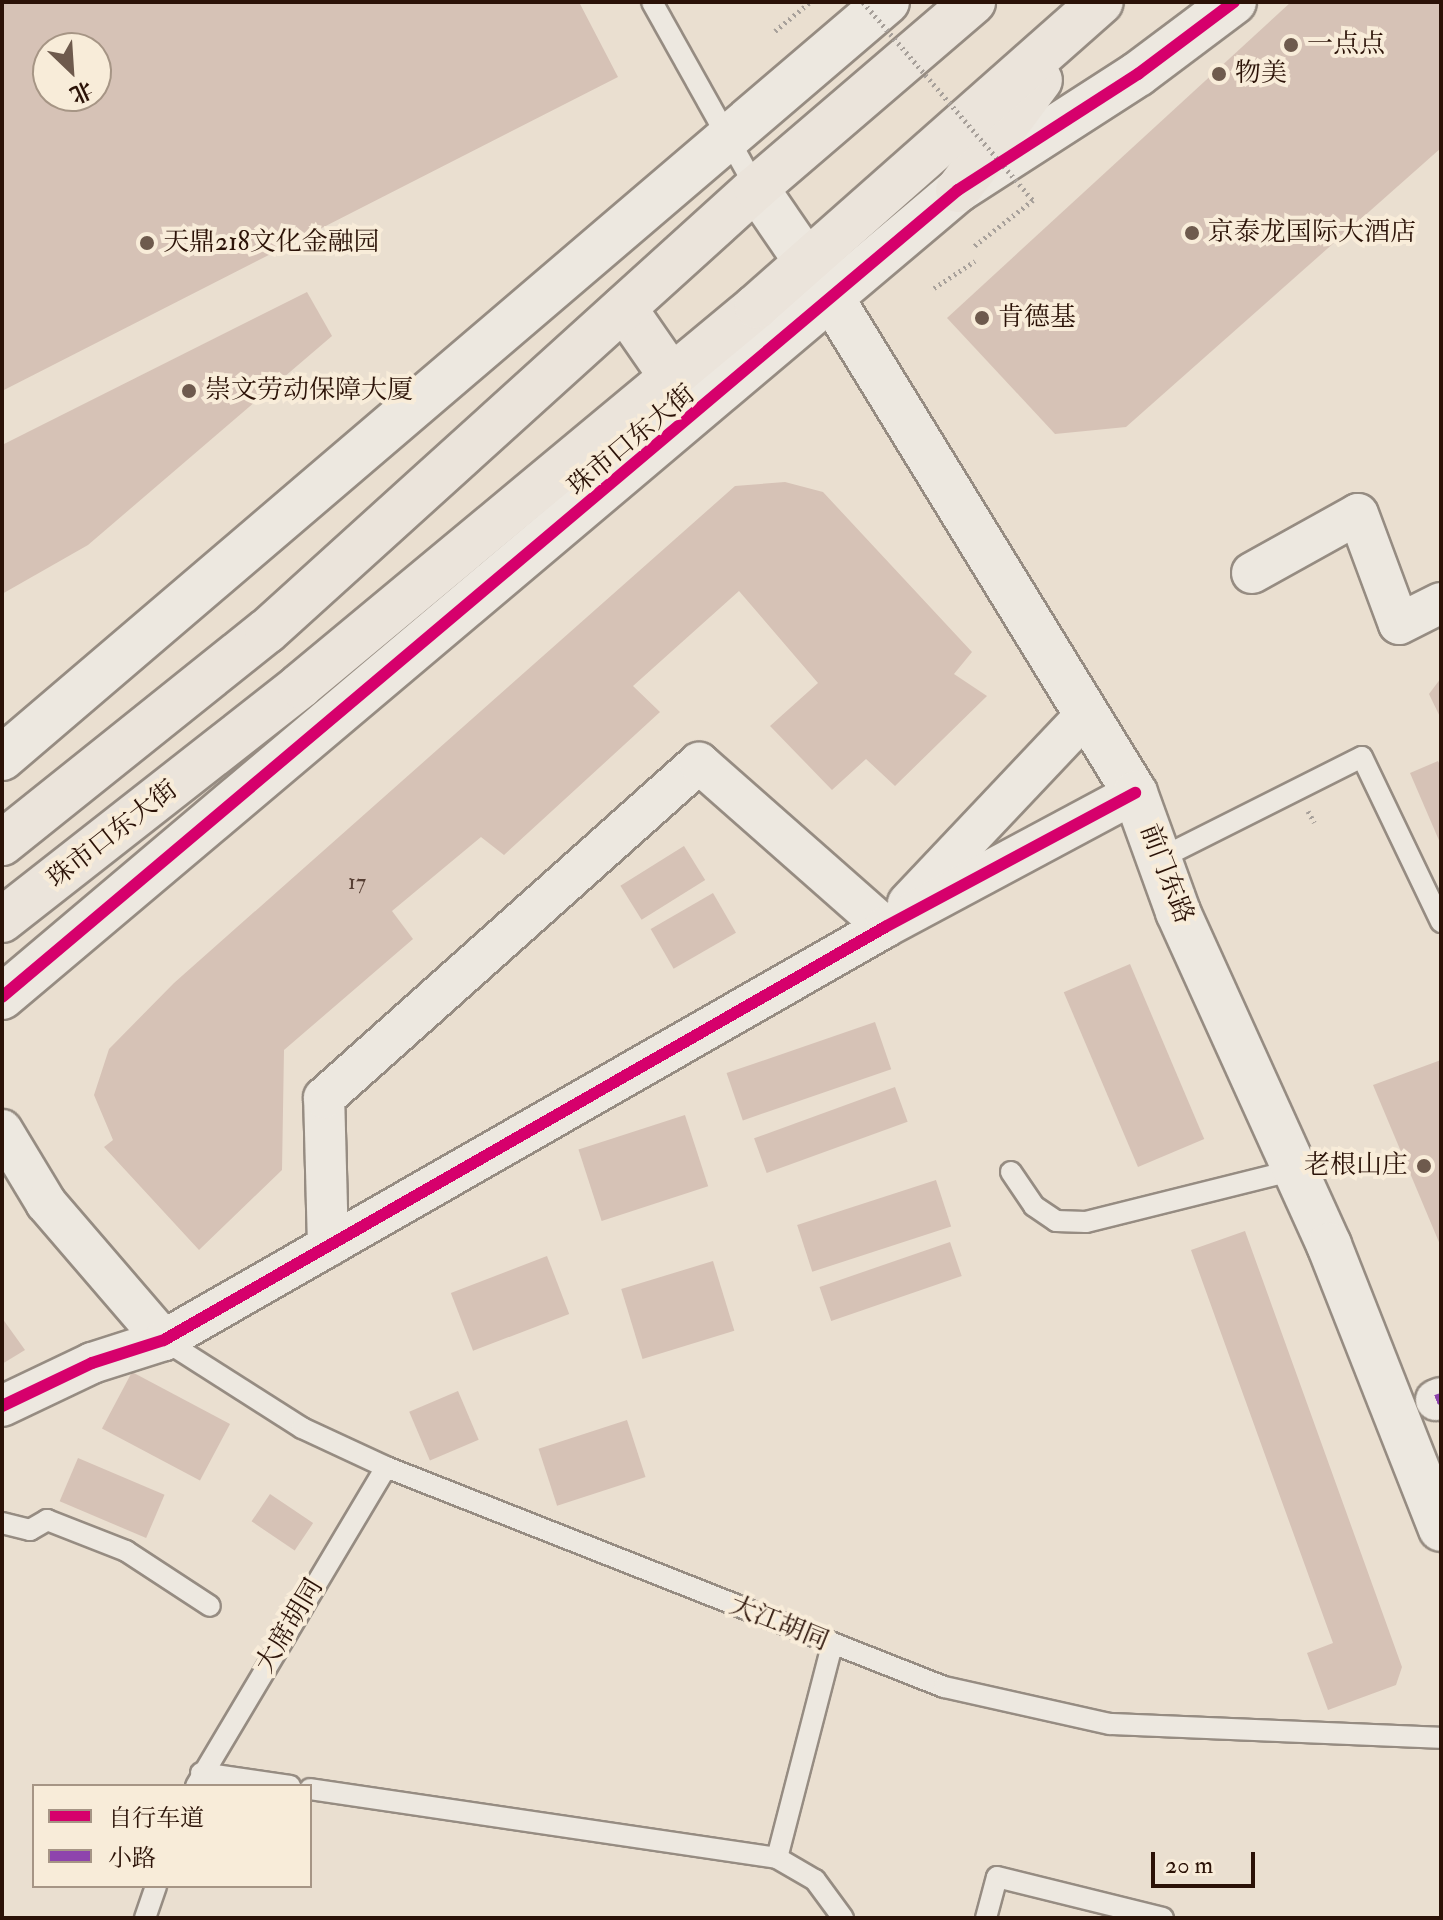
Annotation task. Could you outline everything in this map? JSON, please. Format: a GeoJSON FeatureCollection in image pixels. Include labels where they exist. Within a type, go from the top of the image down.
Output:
{"type":"FeatureCollection","features":[{"type":"Feature","properties":{"kind":"main road"},"geometry":{"type":"LineString","coordinates":[[2,843],[267,631],[756,188],[973,2]]}},
{"type":"Feature","properties":{"kind":"main road"},"geometry":{"type":"LineString","coordinates":[[958,190],[1098,4]]}},
{"type":"Feature","properties":{"kind":"main road","name":"珠市口东大街"},"geometry":{"type":"LineString","coordinates":[[2,920],[300,686],[671,376],[807,262],[1098,4]]}},
{"type":"Feature","properties":{"kind":"main road"},"geometry":{"type":"LineString","coordinates":[[624,308],[671,376]]}},
{"type":"Feature","properties":{"kind":"street"},"geometry":{"type":"LineString","coordinates":[[2,758],[887,2]]}},
{"type":"Feature","properties":{"kind":"street","name":"珠市口东大街"},"geometry":{"type":"LineString","coordinates":[[2,997],[958,190],[1138,74],[1234,2]]}},
{"type":"Feature","properties":{"kind":"street","name":"前门东路"},"geometry":{"type":"LineString","coordinates":[[756,188],[832,299],[1135,793],[1159,859],[1294,1170],[1441,1529]]}},
{"type":"Feature","properties":{"kind":"street"},"geometry":{"type":"LineString","coordinates":[[1252,573],[1358,514],[1399,624],[1441,603]]}},
{"type":"Feature","properties":{"kind":"street"},"geometry":{"type":"LineString","coordinates":[[885,927],[1087,714]]}},
{"type":"Feature","properties":{"kind":"street"},"geometry":{"type":"LineString","coordinates":[[328,1246],[324,1098],[699,763],[885,927]]}},
{"type":"Feature","properties":{"kind":"street"},"geometry":{"type":"LineString","coordinates":[[2,1406],[92,1363],[164,1340],[885,927],[1135,793]]}},
{"type":"Feature","properties":{"kind":"street"},"geometry":{"type":"LineString","coordinates":[[2,1130],[46,1203],[164,1340]]}},
{"type":"Feature","properties":{"kind":"lane"},"geometry":{"type":"LineString","coordinates":[[652,2],[756,188]]}},
{"type":"Feature","properties":{"kind":"lane"},"geometry":{"type":"LineString","coordinates":[[1159,859],[1362,757],[1441,922]]}},
{"type":"Feature","properties":{"kind":"lane"},"geometry":{"type":"LineString","coordinates":[[1011,1172],[1034,1206],[1056,1221],[1086,1222],[1294,1170]]}},
{"type":"Feature","properties":{"kind":"lane","name":"大江胡同"},"geometry":{"type":"LineString","coordinates":[[164,1340],[302,1428],[386,1467],[832,1646],[944,1687],[1110,1724],[1441,1738]]}},
{"type":"Feature","properties":{"kind":"lane","name":"大席胡同"},"geometry":{"type":"LineString","coordinates":[[199,1779],[386,1467]]}},
{"type":"Feature","properties":{"kind":"lane"},"geometry":{"type":"LineString","coordinates":[[2,1523],[30,1530],[47,1520],[61,1525],[126,1551],[210,1606]]}},
{"type":"Feature","properties":{"kind":"lane"},"geometry":{"type":"LineString","coordinates":[[777,1858],[832,1646]]}},
{"type":"Feature","properties":{"kind":"lane"},"geometry":{"type":"LineString","coordinates":[[199,1779],[264,1784]]}},
{"type":"Feature","properties":{"kind":"lane"},"geometry":{"type":"LineString","coordinates":[[312,1789],[777,1858],[815,1880],[843,1918]]}},
{"type":"Feature","properties":{"kind":"lane"},"geometry":{"type":"LineString","coordinates":[[986,1918],[997,1877],[1163,1918]]}},
{"type":"Feature","properties":{"kind":"lane"},"geometry":{"type":"LineString","coordinates":[[145,1918],[155,1888]]}},
{"type":"Feature","properties":{"kind":"path"},"geometry":{"type":"LineString","coordinates":[[775,31],[810,2]]}},
{"type":"Feature","properties":{"kind":"path"},"geometry":{"type":"LineString","coordinates":[[863,2],[1033,200],[973,247]]}},
{"type":"Feature","properties":{"kind":"path"},"geometry":{"type":"LineString","coordinates":[[934,288],[975,261]]}},
{"type":"Feature","properties":{"kind":"building","name":"天鼎218文化金融园"},"geometry":{"type":"Polygon","coordinates":[[[2,2],[579,2],[618,77],[2,391],[2,2]]]}},
{"type":"Feature","properties":{"kind":"building","name":"京泰龙国际大酒店"},"geometry":{"type":"Polygon","coordinates":[[[1291,2],[1441,2],[1441,148],[1126,427],[1055,434],[947,318],[1291,2]]]}},
{"type":"Feature","properties":{"kind":"building","name":"崇文劳动保障大厦"},"geometry":{"type":"Polygon","coordinates":[[[307,292],[332,336],[88,545],[2,594],[2,445],[307,292]]]}},
{"type":"Feature","properties":{"kind":"building"},"geometry":{"type":"Polygon","coordinates":[[[785,482],[823,492],[972,652],[954,674],[987,696],[895,786],[866,759],[832,790],[770,726],[818,683],[739,591],[633,686],[660,712],[504,855],[481,837],[392,911],[413,939],[284,1050],[282,1170],[199,1250],[104,1147],[113,1140],[94,1095],[109,1049],[174,983],[735,486],[785,482]]]}},
{"type":"Feature","properties":{"kind":"building"},"geometry":{"type":"Polygon","coordinates":[[[1441,678],[1441,719],[1429,694],[1441,678]]]}},
{"type":"Feature","properties":{"kind":"building"},"geometry":{"type":"Polygon","coordinates":[[[1438,761],[1441,767],[1441,845],[1410,773],[1438,761]]]}},
{"type":"Feature","properties":{"kind":"building"},"geometry":{"type":"Polygon","coordinates":[[[684,846],[705,880],[642,920],[620,886],[684,846]]]}},
{"type":"Feature","properties":{"kind":"building"},"geometry":{"type":"Polygon","coordinates":[[[713,893],[736,933],[674,969],[651,929],[713,893]]]}},
{"type":"Feature","properties":{"kind":"building"},"geometry":{"type":"Polygon","coordinates":[[[1130,964],[1204,1139],[1138,1167],[1064,992],[1130,964]]]}},
{"type":"Feature","properties":{"kind":"building"},"geometry":{"type":"Polygon","coordinates":[[[875,1022],[891,1069],[743,1120],[727,1073],[875,1022]]]}},
{"type":"Feature","properties":{"kind":"building","name":"老根山庄"},"geometry":{"type":"Polygon","coordinates":[[[1441,1060],[1441,1247],[1373,1085],[1441,1060]]]}},
{"type":"Feature","properties":{"kind":"building"},"geometry":{"type":"Polygon","coordinates":[[[895,1087],[908,1122],[767,1173],[754,1138],[895,1087]]]}},
{"type":"Feature","properties":{"kind":"building"},"geometry":{"type":"Polygon","coordinates":[[[685,1115],[708,1186],[602,1221],[578,1150],[685,1115]]]}},
{"type":"Feature","properties":{"kind":"building"},"geometry":{"type":"Polygon","coordinates":[[[936,1180],[951,1227],[812,1272],[797,1225],[936,1180]]]}},
{"type":"Feature","properties":{"kind":"building"},"geometry":{"type":"Polygon","coordinates":[[[1245,1231],[1402,1667],[1396,1685],[1328,1710],[1307,1653],[1333,1643],[1191,1250],[1245,1231]]]}},
{"type":"Feature","properties":{"kind":"building"},"geometry":{"type":"Polygon","coordinates":[[[950,1242],[962,1276],[831,1321],[820,1287],[950,1242]]]}},
{"type":"Feature","properties":{"kind":"building"},"geometry":{"type":"Polygon","coordinates":[[[547,1256],[569,1314],[473,1351],[451,1293],[547,1256]]]}},
{"type":"Feature","properties":{"kind":"building"},"geometry":{"type":"Polygon","coordinates":[[[713,1261],[734,1331],[643,1359],[621,1289],[713,1261]]]}},
{"type":"Feature","properties":{"kind":"building"},"geometry":{"type":"Polygon","coordinates":[[[2,1318],[25,1350],[2,1364],[2,1318]]]}},
{"type":"Feature","properties":{"kind":"building"},"geometry":{"type":"Polygon","coordinates":[[[132,1372],[230,1424],[200,1481],[102,1429],[132,1372]]]}},
{"type":"Feature","properties":{"kind":"building"},"geometry":{"type":"Polygon","coordinates":[[[458,1391],[479,1440],[430,1460],[409,1412],[458,1391]]]}},
{"type":"Feature","properties":{"kind":"building"},"geometry":{"type":"Polygon","coordinates":[[[627,1420],[646,1477],[557,1506],[539,1449],[627,1420]]]}},
{"type":"Feature","properties":{"kind":"building"},"geometry":{"type":"Polygon","coordinates":[[[78,1458],[165,1495],[146,1538],[60,1501],[78,1458]]]}},
{"type":"Feature","properties":{"kind":"building"},"geometry":{"type":"Polygon","coordinates":[[[270,1494],[313,1523],[295,1550],[252,1521],[270,1494]]]}},
{"type":"Feature","properties":{"kind":"marked path"},"geometry":{"type":"LineString","coordinates":[[1436,1400],[1441,1398]]}},
{"type":"Feature","properties":{"kind":"cycle path"},"geometry":{"type":"LineString","coordinates":[[2,997],[958,190],[1138,74],[1234,2]]}},
{"type":"Feature","properties":{"kind":"cycle path"},"geometry":{"type":"LineString","coordinates":[[2,1406],[92,1363],[164,1340],[885,927],[1135,793]]}},
{"type":"Feature","properties":{"kind":"place","name":"一点点"},"geometry":{"type":"Point","coordinates":[1291,45]}},
{"type":"Feature","properties":{"kind":"place","name":"物美"},"geometry":{"type":"Point","coordinates":[1219,74]}},
{"type":"Feature","properties":{"kind":"place","name":"京泰龙国际大酒店"},"geometry":{"type":"Point","coordinates":[1192,233]}},
{"type":"Feature","properties":{"kind":"place","name":"天鼎218文化金融园"},"geometry":{"type":"Point","coordinates":[147,243]}},
{"type":"Feature","properties":{"kind":"place","name":"肯德基"},"geometry":{"type":"Point","coordinates":[982,318]}},
{"type":"Feature","properties":{"kind":"place","name":"崇文劳动保障大厦"},"geometry":{"type":"Point","coordinates":[189,391]}},
{"type":"Feature","properties":{"kind":"place","name":"老根山庄"},"geometry":{"type":"Point","coordinates":[1424,1166]}}]}
